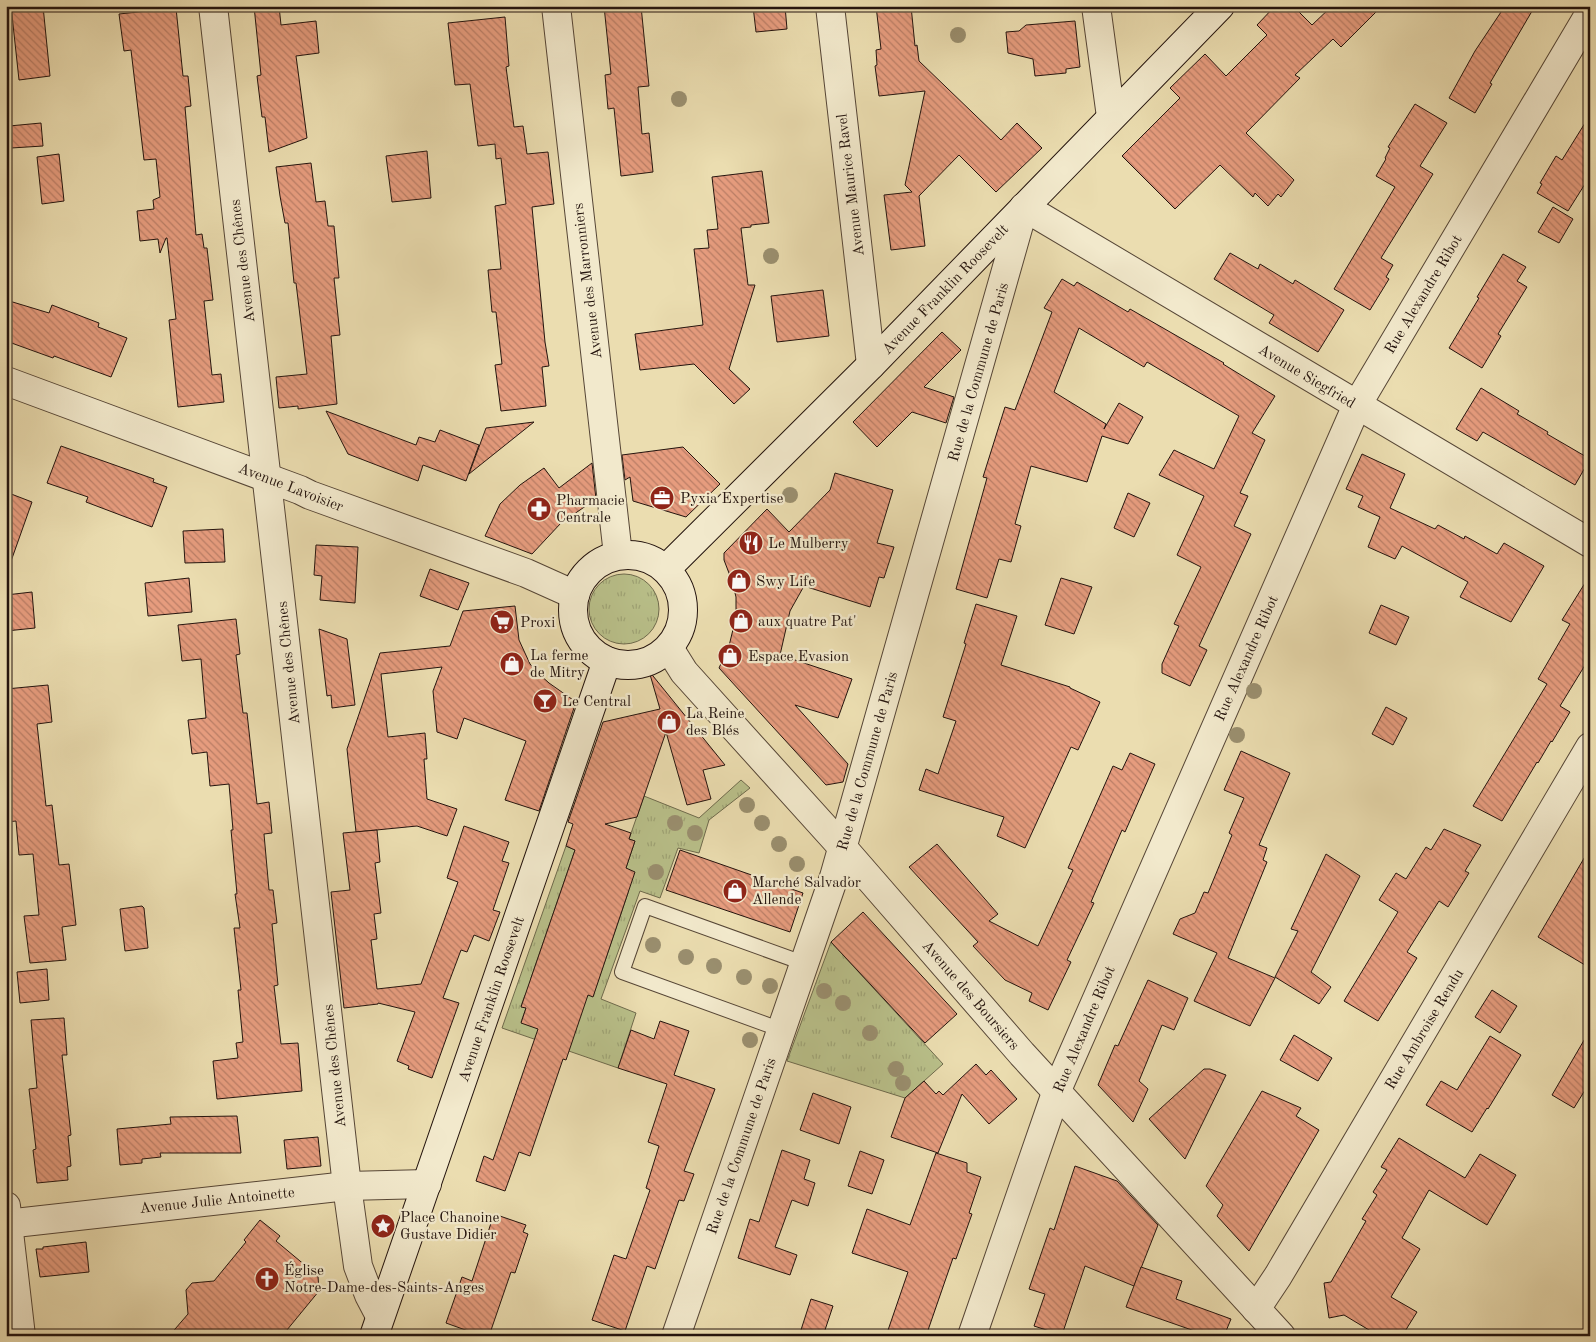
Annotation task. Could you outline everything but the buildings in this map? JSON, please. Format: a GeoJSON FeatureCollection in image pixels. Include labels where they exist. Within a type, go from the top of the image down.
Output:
{"type":"FeatureCollection","features":[{"type":"Feature","properties":{"kind":"street","name":"Avenue des Chênes"},"geometry":{"type":"LineString","coordinates":[[213,6],[347,1186],[358,1266],[369,1295],[377,1326]]}},
{"type":"Feature","properties":{"kind":"street","name":"Avenue des Marronniers"},"geometry":{"type":"LineString","coordinates":[[556,6],[618,555]]}},
{"type":"Feature","properties":{"kind":"street","name":"Avenue Maurice Ravel"},"geometry":{"type":"LineString","coordinates":[[830,6],[871,365]]}},
{"type":"Feature","properties":{"kind":"street"},"geometry":{"type":"LineString","coordinates":[[1096,6],[1111,116]]}},
{"type":"Feature","properties":{"kind":"street","name":"Avenue Franklin Roosevelt"},"geometry":{"type":"LineString","coordinates":[[666,569],[871,365],[1220,6]]}},
{"type":"Feature","properties":{"kind":"street","name":"Rue Alexandre Ribot"},"geometry":{"type":"LineString","coordinates":[[972,1336],[1057,1090],[1357,406],[1590,12]]}},
{"type":"Feature","properties":{"kind":"street","name":"Avenue Siegfried"},"geometry":{"type":"LineString","coordinates":[[1024,207],[1590,543]]}},
{"type":"Feature","properties":{"kind":"street","name":"Rue de la Commune de Paris"},"geometry":{"type":"LineString","coordinates":[[676,1336],[806,964],[843,848],[1024,207]]}},
{"type":"Feature","properties":{"kind":"street","name":"Avenue Lavoisier"},"geometry":{"type":"LineString","coordinates":[[6,381],[310,495],[526,573],[575,595]]}},
{"type":"Feature","properties":{"kind":"street"},"geometry":{"type":"LineString","coordinates":[[635,554],[652,559],[666,569],[677,583],[683,599],[683,616],[679,633],[669,648],[656,658],[640,664],[623,665],[607,661],[593,653],[582,641],[575,626],[573,610],[575,595],[581,580],[591,569],[604,560],[618,555],[635,554]]}},
{"type":"Feature","properties":{"kind":"street","name":"Avenue des Boursiers"},"geometry":{"type":"LineString","coordinates":[[669,648],[684,672],[843,848],[1022,1054],[1057,1090],[1278,1334]]}},
{"type":"Feature","properties":{"kind":"street","name":"Avenue Franklin Roosevelt"},"geometry":{"type":"LineString","coordinates":[[377,1326],[607,661]]}},
{"type":"Feature","properties":{"kind":"street","name":"Rue Ambroise Rendu"},"geometry":{"type":"LineString","coordinates":[[1256,1309],[1278,1276],[1590,747]]}},
{"type":"Feature","properties":{"kind":"street","name":"Avenue Julie Antoinette"},"geometry":{"type":"LineString","coordinates":[[7,1217],[347,1186],[427,1184]]}},
{"type":"Feature","properties":{"kind":"street"},"geometry":{"type":"LineString","coordinates":[[7,1217],[21,1336]]}},
{"type":"Feature","properties":{"kind":"lane"},"geometry":{"type":"LineString","coordinates":[[782,1030],[622,972],[646,906],[806,964]]}},
{"type":"Feature","properties":{"kind":"green space"},"geometry":{"type":"Polygon","coordinates":[[[617,574],[631,574],[644,579],[654,589],[659,602],[659,616],[654,629],[644,639],[631,644],[617,644],[604,639],[594,629],[589,616],[589,602],[594,589],[604,579],[617,574]]]}},
{"type":"Feature","properties":{"kind":"green space"},"geometry":{"type":"Polygon","coordinates":[[[741,780],[750,788],[709,820],[699,853],[678,848],[660,898],[640,891],[601,999],[636,1013],[618,1068],[502,1028],[566,846],[575,850],[531,978],[530,996],[525,995],[521,1006],[526,1008],[521,1022],[572,1040],[586,994],[593,996],[628,893],[626,868],[635,841],[629,839],[644,796],[699,818],[741,780]]]}},
{"type":"Feature","properties":{"kind":"green space"},"geometry":{"type":"Polygon","coordinates":[[[831,942],[943,1064],[905,1098],[787,1061],[831,942]]]}},
{"type":"Feature","properties":{"kind":"place","name":"Pyxia Expertise"},"geometry":{"type":"Point","coordinates":[662,498]}},
{"type":"Feature","properties":{"kind":"place","name":"Pharmacie Centrale"},"geometry":{"type":"Point","coordinates":[539,509]}},
{"type":"Feature","properties":{"kind":"place","name":"Le Mulberry"},"geometry":{"type":"Point","coordinates":[751,543]}},
{"type":"Feature","properties":{"kind":"place","name":"Swy Life"},"geometry":{"type":"Point","coordinates":[739,581]}},
{"type":"Feature","properties":{"kind":"place","name":"aux quatre Pat'"},"geometry":{"type":"Point","coordinates":[741,621]}},
{"type":"Feature","properties":{"kind":"place","name":"Proxi"},"geometry":{"type":"Point","coordinates":[502,622]}},
{"type":"Feature","properties":{"kind":"place","name":"Espace Evasion"},"geometry":{"type":"Point","coordinates":[730,656]}},
{"type":"Feature","properties":{"kind":"place","name":"La ferme de Mitry"},"geometry":{"type":"Point","coordinates":[512,664]}},
{"type":"Feature","properties":{"kind":"place","name":"Le Central"},"geometry":{"type":"Point","coordinates":[545,701]}},
{"type":"Feature","properties":{"kind":"place","name":"La Reine des Blés"},"geometry":{"type":"Point","coordinates":[669,722]}},
{"type":"Feature","properties":{"kind":"place","name":"Marché Salvador Allende"},"geometry":{"type":"Point","coordinates":[735,891]}},
{"type":"Feature","properties":{"kind":"place","name":"Place Chanoine Gustave Didier"},"geometry":{"type":"Point","coordinates":[383,1226]}},
{"type":"Feature","properties":{"kind":"place","name":"Église Notre-Dame-des-Saints-Anges"},"geometry":{"type":"Point","coordinates":[267,1279]}}]}
